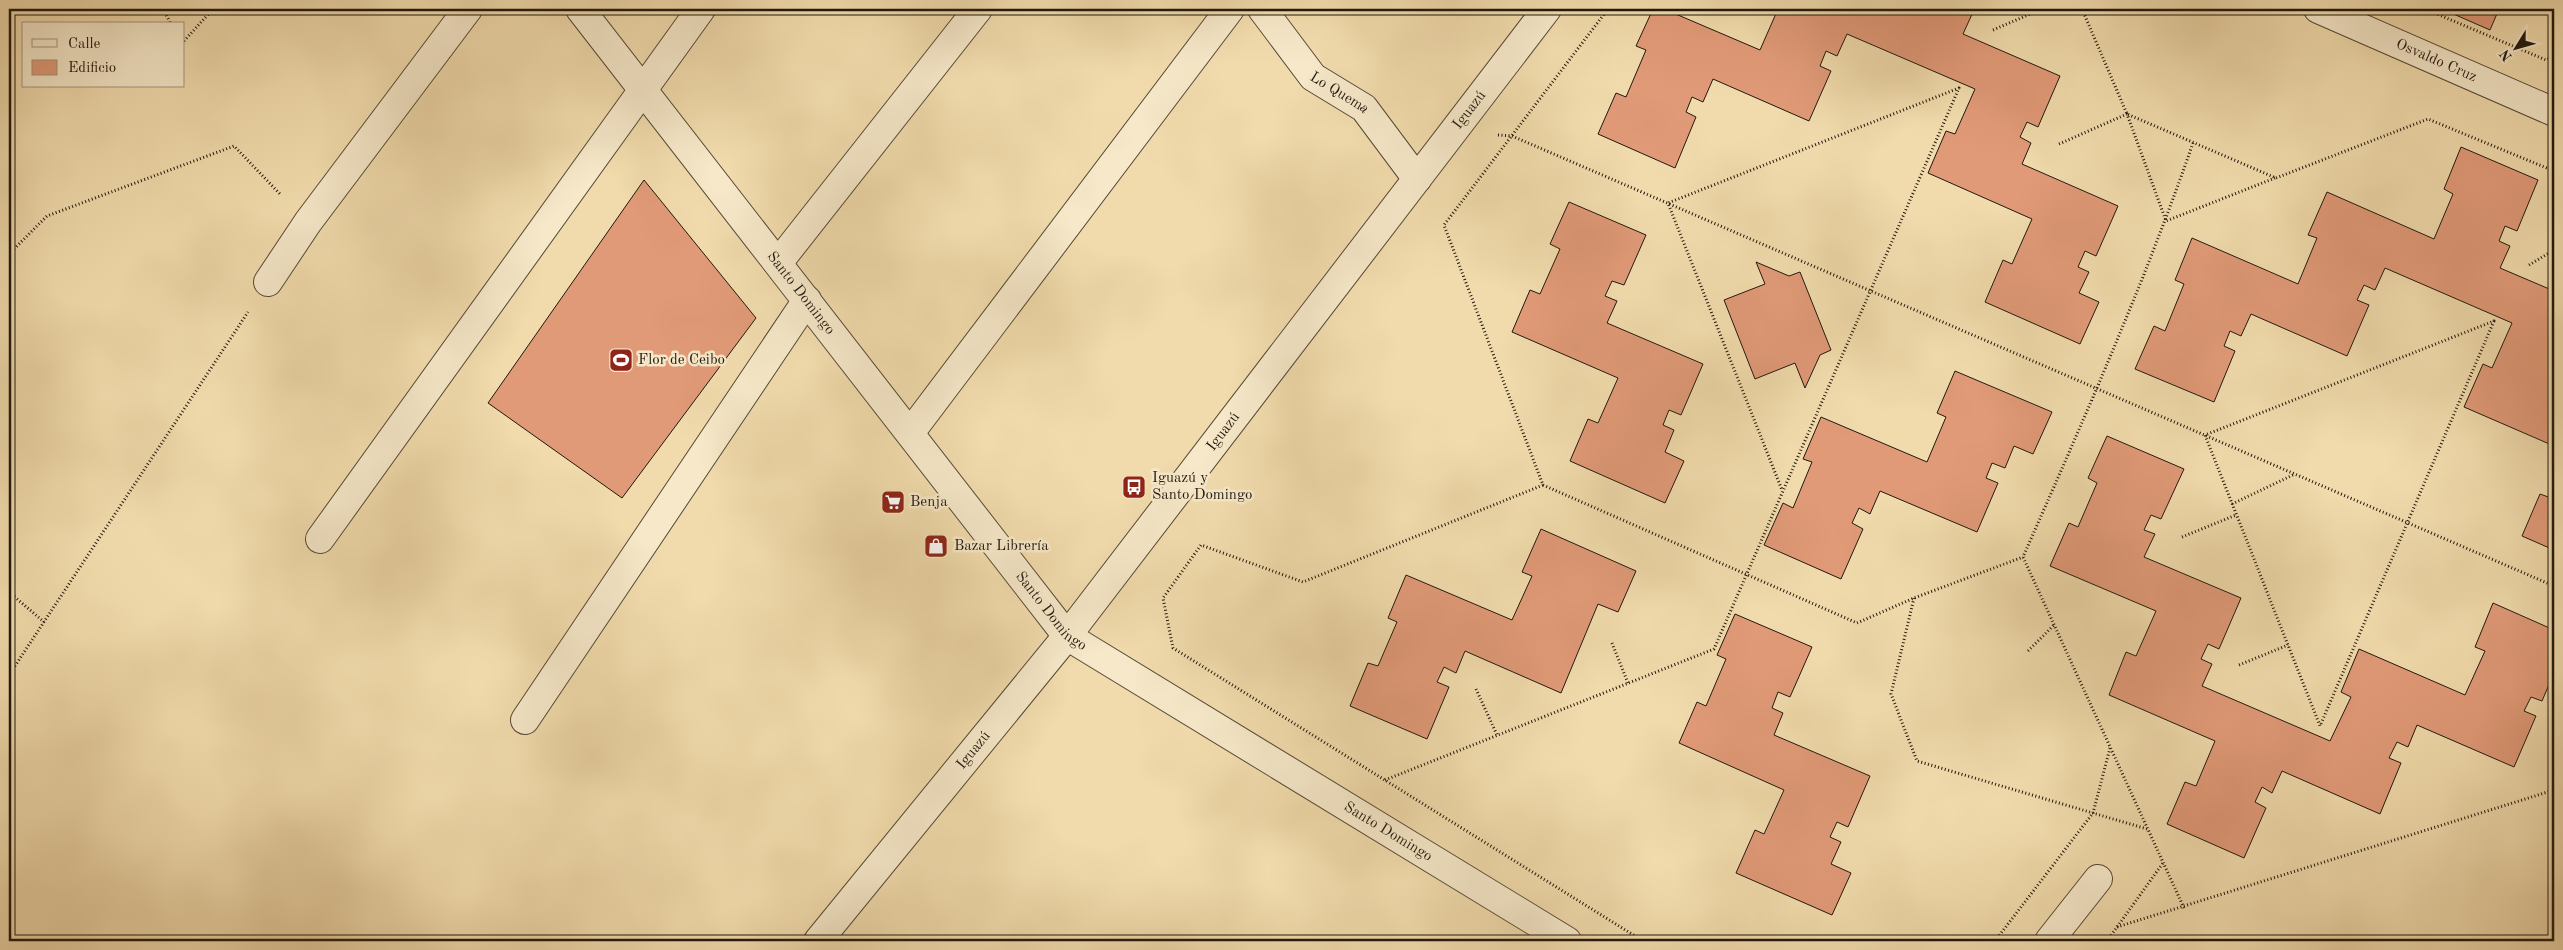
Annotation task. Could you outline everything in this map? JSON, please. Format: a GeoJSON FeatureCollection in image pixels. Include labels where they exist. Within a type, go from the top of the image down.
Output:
{"type":"FeatureCollection","features":[{"type":"Feature","properties":{"kind":"street"},"geometry":{"type":"LineString","coordinates":[[268,282],[308,222],[468,9]]}},
{"type":"Feature","properties":{"kind":"street","name":"Santo Domingo"},"geometry":{"type":"LineString","coordinates":[[580,9],[1068,636],[1567,941]]}},
{"type":"Feature","properties":{"kind":"street"},"geometry":{"type":"LineString","coordinates":[[320,539],[701,9]]}},
{"type":"Feature","properties":{"kind":"street"},"geometry":{"type":"LineString","coordinates":[[778,263],[978,9]]}},
{"type":"Feature","properties":{"kind":"street"},"geometry":{"type":"LineString","coordinates":[[910,432],[1230,9]]}},
{"type":"Feature","properties":{"kind":"street","name":"Lo Quema"},"geometry":{"type":"LineString","coordinates":[[1262,9],[1313,77],[1364,108],[1417,179]]}},
{"type":"Feature","properties":{"kind":"street","name":"Iguazú"},"geometry":{"type":"LineString","coordinates":[[818,941],[1068,636],[1547,9]]}},
{"type":"Feature","properties":{"kind":"street","name":"Osvaldo Cruz"},"geometry":{"type":"LineString","coordinates":[[2318,9],[2554,112]]}},
{"type":"Feature","properties":{"kind":"street"},"geometry":{"type":"LineString","coordinates":[[525,720],[807,300]]}},
{"type":"Feature","properties":{"kind":"street"},"geometry":{"type":"LineString","coordinates":[[2048,941],[2098,879]]}},
{"type":"Feature","properties":{"kind":"path"},"geometry":{"type":"LineString","coordinates":[[163,9],[170,22]]}},
{"type":"Feature","properties":{"kind":"path"},"geometry":{"type":"LineString","coordinates":[[185,40],[213,9]]}},
{"type":"Feature","properties":{"kind":"path"},"geometry":{"type":"LineString","coordinates":[[1608,9],[1444,225],[1543,485],[1857,623],[1914,598],[2023,557],[2098,388],[2166,221],[2193,143]]}},
{"type":"Feature","properties":{"kind":"path"},"geometry":{"type":"LineString","coordinates":[[1993,30],[2042,9]]}},
{"type":"Feature","properties":{"kind":"path"},"geometry":{"type":"LineString","coordinates":[[2082,9],[2127,114],[2166,221]]}},
{"type":"Feature","properties":{"kind":"path"},"geometry":{"type":"LineString","coordinates":[[2425,9],[2546,60],[2554,57]]}},
{"type":"Feature","properties":{"kind":"path"},"geometry":{"type":"LineString","coordinates":[[1385,780],[1714,649],[1745,574],[1959,88],[1668,203]]}},
{"type":"Feature","properties":{"kind":"path"},"geometry":{"type":"LineString","coordinates":[[2060,144],[2127,114],[2276,178]]}},
{"type":"Feature","properties":{"kind":"path"},"geometry":{"type":"LineString","coordinates":[[2166,221],[2428,119],[2554,170]]}},
{"type":"Feature","properties":{"kind":"path"},"geometry":{"type":"LineString","coordinates":[[1452,133],[1512,136],[2554,586]]}},
{"type":"Feature","properties":{"kind":"path"},"geometry":{"type":"LineString","coordinates":[[9,254],[47,216],[234,146],[308,222]]}},
{"type":"Feature","properties":{"kind":"path"},"geometry":{"type":"LineString","coordinates":[[1668,203],[1782,490]]}},
{"type":"Feature","properties":{"kind":"path"},"geometry":{"type":"LineString","coordinates":[[2529,266],[2554,250]]}},
{"type":"Feature","properties":{"kind":"path"},"geometry":{"type":"LineString","coordinates":[[9,675],[268,282]]}},
{"type":"Feature","properties":{"kind":"path"},"geometry":{"type":"LineString","coordinates":[[2494,321],[2320,726],[2236,515],[2205,435],[2494,321]]}},
{"type":"Feature","properties":{"kind":"path"},"geometry":{"type":"LineString","coordinates":[[2232,504],[2295,474]]}},
{"type":"Feature","properties":{"kind":"path"},"geometry":{"type":"LineString","coordinates":[[1543,485],[1303,582],[1201,545],[1162,598],[1173,648],[1643,941]]}},
{"type":"Feature","properties":{"kind":"path"},"geometry":{"type":"LineString","coordinates":[[2182,537],[2236,515]]}},
{"type":"Feature","properties":{"kind":"path"},"geometry":{"type":"LineString","coordinates":[[2023,557],[2184,908]]}},
{"type":"Feature","properties":{"kind":"path"},"geometry":{"type":"LineString","coordinates":[[9,592],[44,622]]}},
{"type":"Feature","properties":{"kind":"path"},"geometry":{"type":"LineString","coordinates":[[1914,598],[1891,694],[1917,761],[2148,829]]}},
{"type":"Feature","properties":{"kind":"path"},"geometry":{"type":"LineString","coordinates":[[2028,651],[2054,626]]}},
{"type":"Feature","properties":{"kind":"path"},"geometry":{"type":"LineString","coordinates":[[1612,643],[1628,683]]}},
{"type":"Feature","properties":{"kind":"path"},"geometry":{"type":"LineString","coordinates":[[2239,665],[2288,645]]}},
{"type":"Feature","properties":{"kind":"path"},"geometry":{"type":"LineString","coordinates":[[1476,689],[1497,735]]}},
{"type":"Feature","properties":{"kind":"path"},"geometry":{"type":"LineString","coordinates":[[1995,941],[2093,813],[2110,748]]}},
{"type":"Feature","properties":{"kind":"path"},"geometry":{"type":"LineString","coordinates":[[2117,927],[2184,908],[2554,790]]}},
{"type":"Feature","properties":{"kind":"path"},"geometry":{"type":"LineString","coordinates":[[2107,941],[2163,863]]}},
{"type":"Feature","properties":{"kind":"building"},"geometry":{"type":"Polygon","coordinates":[[[1653,9],[1664,9],[1760,50],[1778,9],[1965,9],[1973,12],[1963,34],[2060,76],[2038,127],[2027,122],[2020,137],[2031,143],[2022,164],[2118,206],[2096,256],[2085,251],[2078,267],[2089,272],[2079,293],[2099,302],[2080,344],[1985,302],[2003,260],[2012,264],[2032,219],[1928,173],[1946,131],[1955,134],[1975,89],[1847,34],[1837,56],[1826,51],[1820,66],[1831,71],[1809,121],[1713,79],[1703,102],[1692,97],[1686,112],[1696,117],[1675,168],[1598,134],[1616,93],[1626,97],[1646,50],[1636,46],[1653,9]]]}},
{"type":"Feature","properties":{"kind":"building"},"geometry":{"type":"Polygon","coordinates":[[[2442,9],[2499,9],[2490,30],[2442,9]]]}},
{"type":"Feature","properties":{"kind":"building"},"geometry":{"type":"Polygon","coordinates":[[[2461,147],[2538,180],[2517,231],[2505,226],[2499,241],[2510,246],[2500,268],[2554,291],[2554,446],[2464,407],[2483,364],[2492,368],[2512,323],[2385,268],[2375,290],[2364,285],[2357,300],[2369,305],[2347,356],[2251,314],[2241,336],[2230,331],[2224,346],[2235,351],[2214,402],[2135,369],[2154,326],[2165,331],[2184,284],[2175,280],[2192,238],[2298,284],[2317,238],[2308,235],[2327,192],[2434,239],[2453,194],[2444,189],[2461,147]]]}},
{"type":"Feature","properties":{"kind":"building","name":"Flor de Ceibo"},"geometry":{"type":"Polygon","coordinates":[[[644,180],[756,318],[622,498],[488,403],[644,180]]]}},
{"type":"Feature","properties":{"kind":"building"},"geometry":{"type":"Polygon","coordinates":[[[1569,202],[1646,235],[1624,285],[1612,281],[1605,296],[1617,301],[1607,323],[1703,364],[1681,415],[1669,410],[1663,425],[1674,430],[1665,452],[1684,461],[1665,503],[1570,461],[1588,419],[1598,423],[1618,378],[1512,332],[1530,290],[1540,294],[1560,249],[1550,244],[1569,202]]]}},
{"type":"Feature","properties":{"kind":"building"},"geometry":{"type":"Polygon","coordinates":[[[1756,262],[1789,276],[1800,272],[1831,350],[1820,355],[1805,388],[1795,363],[1755,379],[1724,300],[1765,284],[1756,262]]]}},
{"type":"Feature","properties":{"kind":"building"},"geometry":{"type":"Polygon","coordinates":[[[1955,371],[2052,412],[2033,454],[2014,446],[2005,468],[1992,463],[1986,478],[1998,483],[1977,532],[1880,491],[1870,514],[1859,508],[1852,523],[1863,529],[1841,579],[1764,545],[1783,503],[1793,508],[1812,462],[1803,459],[1821,417],[1927,462],[1946,417],[1937,413],[1955,371]]]}},
{"type":"Feature","properties":{"kind":"building"},"geometry":{"type":"Polygon","coordinates":[[[2107,436],[2184,469],[2161,519],[2151,515],[2144,530],[2155,534],[2144,557],[2241,598],[2219,649],[2208,644],[2201,659],[2212,664],[2202,686],[2330,741],[2351,697],[2341,692],[2359,649],[2465,695],[2485,651],[2475,647],[2493,603],[2554,630],[2554,681],[2551,680],[2542,701],[2531,697],[2524,711],[2536,716],[2514,767],[2417,725],[2408,747],[2397,742],[2389,758],[2401,763],[2380,814],[2282,771],[2272,793],[2262,787],[2255,802],[2266,808],[2244,858],[2167,824],[2185,782],[2196,786],[2215,741],[2109,695],[2126,652],[2136,656],[2156,611],[2050,566],[2069,523],[2078,527],[2097,483],[2088,478],[2107,436]]]}},
{"type":"Feature","properties":{"kind":"building"},"geometry":{"type":"Polygon","coordinates":[[[2554,489],[2554,550],[2522,536],[2540,494],[2551,498],[2554,489]]]}},
{"type":"Feature","properties":{"kind":"building"},"geometry":{"type":"Polygon","coordinates":[[[1541,529],[1636,571],[1618,612],[1598,604],[1561,693],[1465,651],[1456,673],[1444,667],[1437,682],[1449,687],[1427,739],[1350,706],[1368,663],[1378,666],[1397,622],[1388,618],[1406,575],[1512,620],[1532,576],[1522,572],[1541,529]]]}},
{"type":"Feature","properties":{"kind":"building"},"geometry":{"type":"Polygon","coordinates":[[[1735,614],[1812,647],[1790,697],[1778,692],[1772,708],[1783,713],[1774,735],[1870,776],[1848,827],[1837,822],[1830,837],[1841,842],[1831,864],[1851,873],[1832,915],[1736,873],[1755,830],[1764,834],[1784,790],[1679,743],[1697,702],[1706,706],[1726,659],[1717,655],[1735,614]]]}},
{"type":"Feature","properties":{"kind":"place","name":"Flor de Ceibo"},"geometry":{"type":"Point","coordinates":[621,360]}},
{"type":"Feature","properties":{"kind":"place","name":"Iguazú y Santo Domingo"},"geometry":{"type":"Point","coordinates":[1134,487]}},
{"type":"Feature","properties":{"kind":"place","name":"Benja"},"geometry":{"type":"Point","coordinates":[893,502]}},
{"type":"Feature","properties":{"kind":"place","name":"Bazar Librería"},"geometry":{"type":"Point","coordinates":[936,546]}}]}
